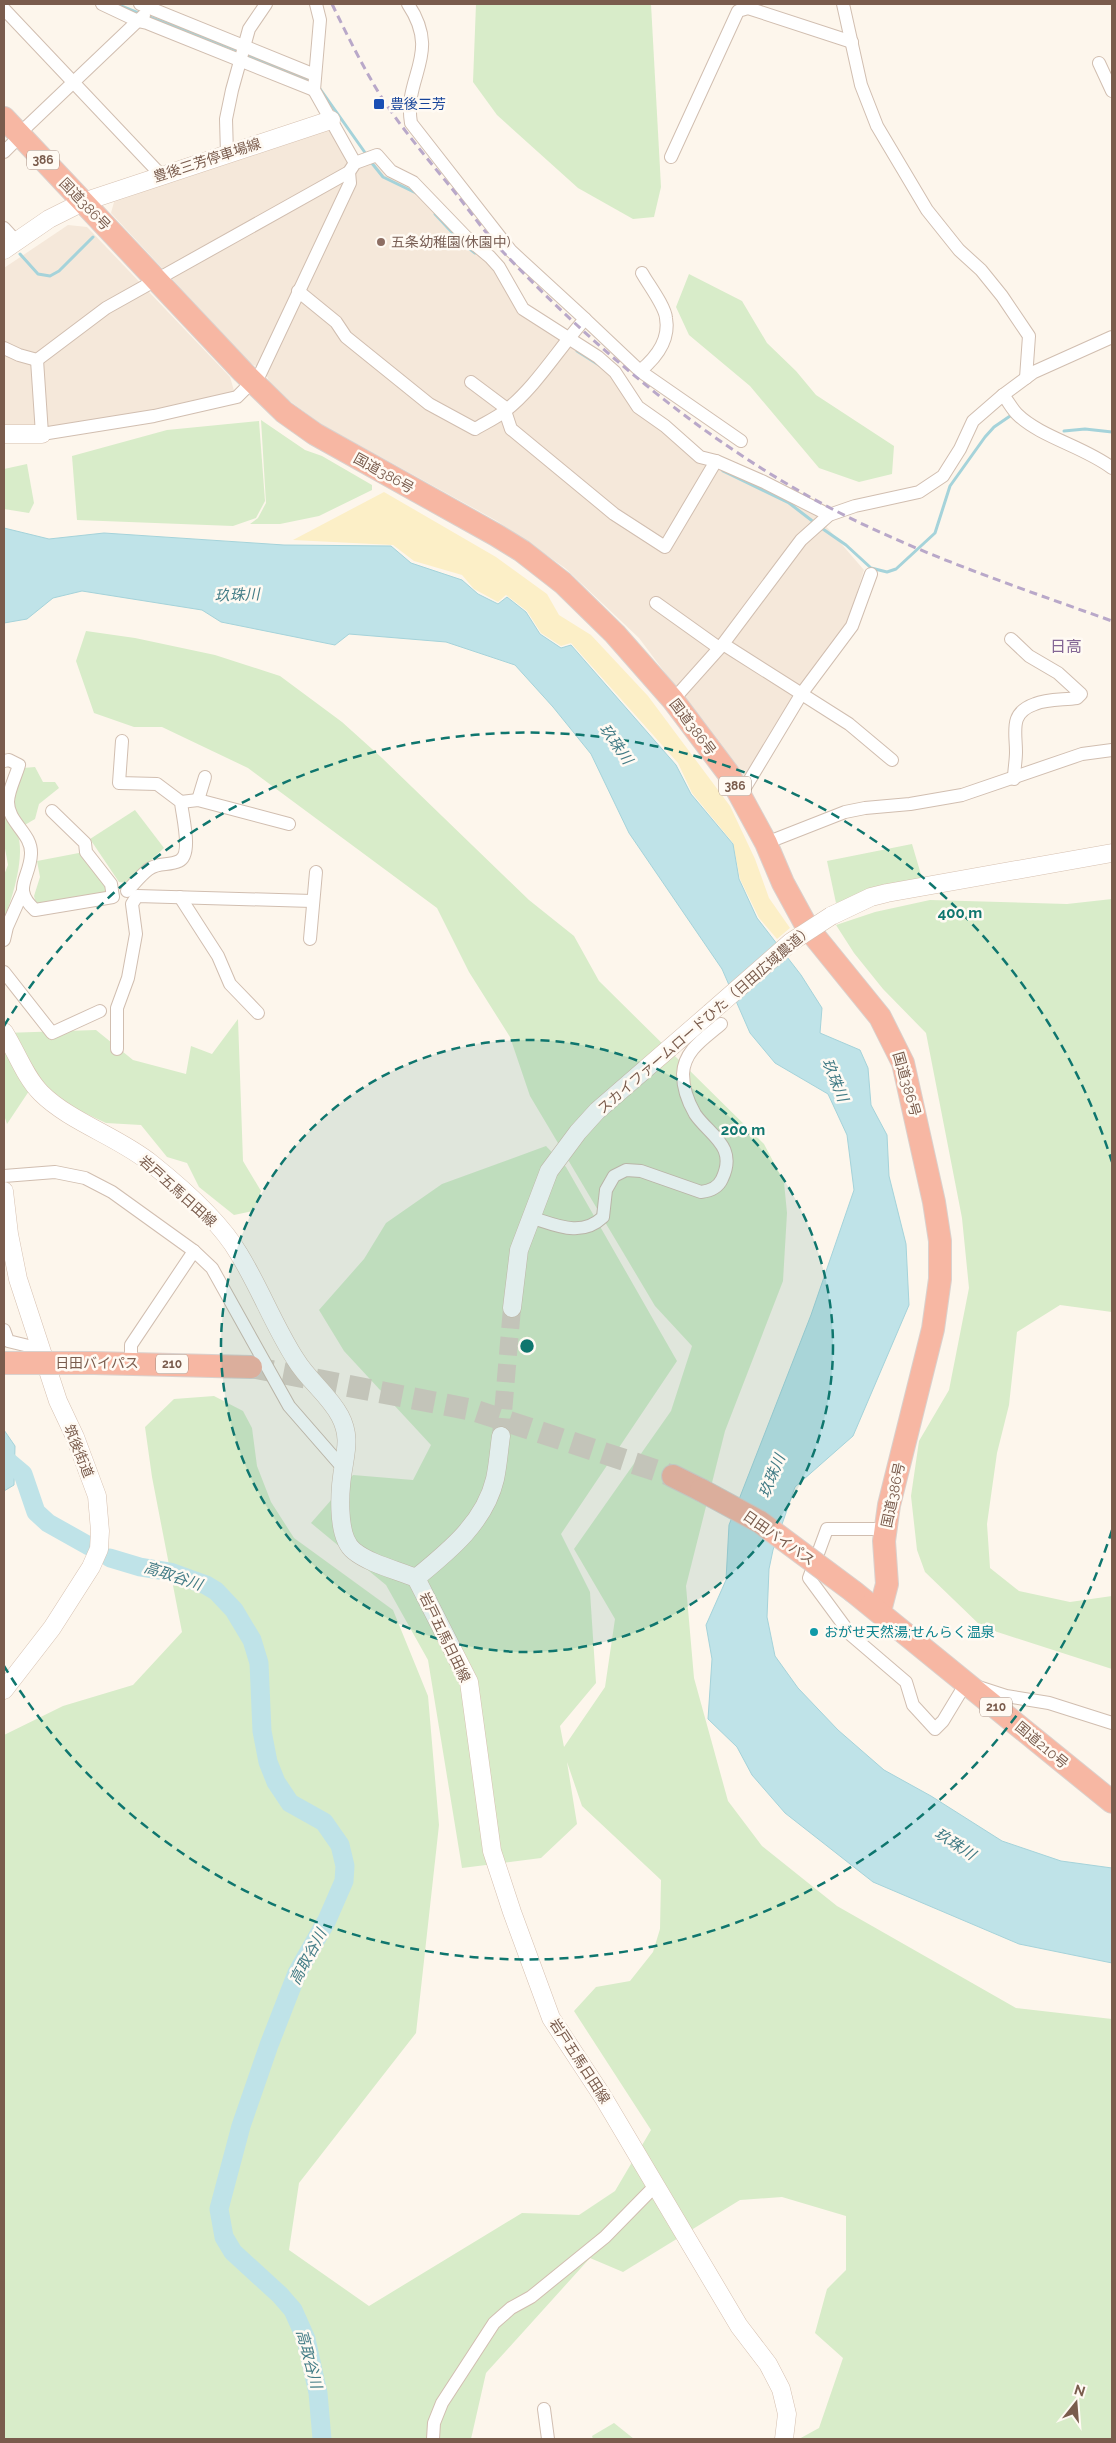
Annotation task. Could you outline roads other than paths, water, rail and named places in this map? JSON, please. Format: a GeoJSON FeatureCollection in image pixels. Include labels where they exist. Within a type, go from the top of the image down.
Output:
{"type":"FeatureCollection","features":[{"type":"Feature","properties":{"kind":"highway","name":"国道386号"},"geometry":{"type":"LineString","coordinates":[[14,129],[253,383],[284,412],[315,434],[496,535],[545,568],[586,603],[673,700],[724,767],[766,843],[783,883],[807,928],[871,1005],[893,1038],[907,1075],[934,1202],[941,1258],[938,1304],[889,1505],[885,1529],[887,1584],[880,1611]]}},
{"type":"Feature","properties":{"kind":"highway","name":"日田バイパス"},"geometry":{"type":"LineString","coordinates":[[4,1363],[131,1363],[251,1367]]}},
{"type":"Feature","properties":{"kind":"highway","name":"日田バイパス"},"geometry":{"type":"LineString","coordinates":[[672,1476],[760,1522],[880,1611]]}},
{"type":"Feature","properties":{"kind":"highway","name":"国道210号"},"geometry":{"type":"LineString","coordinates":[[880,1611],[1112,1802]]}},
{"type":"Feature","properties":{"kind":"main road","name":"豊後三芳停車場線"},"geometry":{"type":"LineString","coordinates":[[83,202],[331,120]]}},
{"type":"Feature","properties":{"kind":"main road"},"geometry":{"type":"LineString","coordinates":[[7,242],[83,202]]}},
{"type":"Feature","properties":{"kind":"main road"},"geometry":{"type":"LineString","coordinates":[[4,434],[42,434]]}},
{"type":"Feature","properties":{"kind":"main road","name":"スカイファームロードひた（日田広域農道）"},"geometry":{"type":"LineString","coordinates":[[512,1308],[519,1250],[530,1217],[549,1171],[578,1132],[597,1111],[716,1018],[791,942],[831,916],[871,897],[1112,853]]}},
{"type":"Feature","properties":{"kind":"main road","name":"岩戸五馬日田線"},"geometry":{"type":"LineString","coordinates":[[4,1032],[41,1093],[60,1108],[129,1147],[153,1164],[212,1219],[238,1252],[284,1342],[303,1372],[340,1416],[348,1436],[343,1468],[341,1524],[344,1537],[352,1550],[364,1557],[416,1578],[469,1682],[492,1851],[551,2018],[603,2097],[740,2326],[768,2364],[781,2389],[787,2414],[784,2439]]}},
{"type":"Feature","properties":{"kind":"main road","name":"筑後街道"},"geometry":{"type":"LineString","coordinates":[[4,1191],[9,1234],[18,1279],[58,1401],[75,1437],[97,1496],[100,1531],[99,1549],[91,1567],[52,1628],[4,1690]]}},
{"type":"Feature","properties":{"kind":"main road"},"geometry":{"type":"LineString","coordinates":[[416,1578],[457,1544],[481,1512],[495,1480],[501,1436]]}},
{"type":"Feature","properties":{"kind":"street"},"geometry":{"type":"LineString","coordinates":[[102,4],[138,21],[314,90]]}},
{"type":"Feature","properties":{"kind":"street"},"geometry":{"type":"LineString","coordinates":[[227,154],[226,119],[232,90],[250,29],[266,4]]}},
{"type":"Feature","properties":{"kind":"street"},"geometry":{"type":"LineString","coordinates":[[37,360],[42,434],[154,416],[237,398],[253,383],[260,374],[350,183],[352,167],[331,120],[314,90],[320,20],[316,4]]}},
{"type":"Feature","properties":{"kind":"street"},"geometry":{"type":"LineString","coordinates":[[408,4],[422,29],[423,40],[422,54],[409,110],[411,122],[511,251],[640,371],[741,441]]}},
{"type":"Feature","properties":{"kind":"street"},"geometry":{"type":"LineString","coordinates":[[842,4],[861,85],[878,126],[927,210],[959,250],[981,270],[1002,296],[1029,336],[1026,378]]}},
{"type":"Feature","properties":{"kind":"street"},"geometry":{"type":"LineString","coordinates":[[4,152],[14,129],[75,83],[138,21],[148,5],[213,35],[246,46],[315,75]]}},
{"type":"Feature","properties":{"kind":"street"},"geometry":{"type":"LineString","coordinates":[[671,157],[740,6],[852,42]]}},
{"type":"Feature","properties":{"kind":"street"},"geometry":{"type":"LineString","coordinates":[[4,9],[161,176]]}},
{"type":"Feature","properties":{"kind":"street"},"geometry":{"type":"LineString","coordinates":[[1099,63],[1112,91]]}},
{"type":"Feature","properties":{"kind":"street"},"geometry":{"type":"LineString","coordinates":[[37,360],[106,308],[376,155],[391,171],[413,182],[467,238],[490,257],[499,267],[523,309],[564,342],[598,357],[615,372],[638,407],[665,426],[700,457],[714,466],[826,518]]}},
{"type":"Feature","properties":{"kind":"street"},"geometry":{"type":"LineString","coordinates":[[640,371],[655,359],[664,343],[666,317],[642,273]]}},
{"type":"Feature","properties":{"kind":"street"},"geometry":{"type":"LineString","coordinates":[[298,291],[336,322],[346,337],[429,404],[475,429],[506,410],[539,377],[564,342],[584,320]]}},
{"type":"Feature","properties":{"kind":"street"},"geometry":{"type":"LineString","coordinates":[[673,700],[721,646],[801,540],[826,518],[855,506],[919,492],[944,476],[973,421],[1003,395],[1034,372],[1112,338]]}},
{"type":"Feature","properties":{"kind":"street"},"geometry":{"type":"LineString","coordinates":[[4,348],[37,360]]}},
{"type":"Feature","properties":{"kind":"street"},"geometry":{"type":"LineString","coordinates":[[471,382],[506,410],[511,429],[614,514],[665,547],[714,466]]}},
{"type":"Feature","properties":{"kind":"street"},"geometry":{"type":"LineString","coordinates":[[1003,395],[1014,410],[1037,428],[1084,451],[1112,468]]}},
{"type":"Feature","properties":{"kind":"street"},"geometry":{"type":"LineString","coordinates":[[740,796],[802,693],[852,626],[871,574]]}},
{"type":"Feature","properties":{"kind":"street"},"geometry":{"type":"LineString","coordinates":[[656,603],[721,646],[802,693],[849,724],[892,760]]}},
{"type":"Feature","properties":{"kind":"street"},"geometry":{"type":"LineString","coordinates":[[1011,639],[1029,656],[1058,673],[1081,694],[1077,698],[1036,703],[1024,710],[1017,719],[1014,732],[1016,751],[1014,779]]}},
{"type":"Feature","properties":{"kind":"street"},"geometry":{"type":"LineString","coordinates":[[122,741],[119,783],[157,784],[181,802],[198,800],[289,824]]}},
{"type":"Feature","properties":{"kind":"street"},"geometry":{"type":"LineString","coordinates":[[766,843],[844,812],[962,795],[1014,779],[1082,754],[1112,750]]}},
{"type":"Feature","properties":{"kind":"street"},"geometry":{"type":"LineString","coordinates":[[4,761],[9,760],[19,765],[8,802],[12,816],[28,837],[31,854],[22,887],[25,901],[35,910],[113,897],[111,884],[86,852],[85,843],[52,811]]}},
{"type":"Feature","properties":{"kind":"street"},"geometry":{"type":"LineString","coordinates":[[198,800],[204,777]]}},
{"type":"Feature","properties":{"kind":"street"},"geometry":{"type":"LineString","coordinates":[[117,1049],[117,1008],[128,978],[136,934],[132,893],[149,869],[161,863],[178,862],[182,859],[187,848],[181,802]]}},
{"type":"Feature","properties":{"kind":"street"},"geometry":{"type":"LineString","coordinates":[[310,939],[316,872]]}},
{"type":"Feature","properties":{"kind":"street"},"geometry":{"type":"LineString","coordinates":[[112,889],[132,893],[180,897],[312,901]]}},
{"type":"Feature","properties":{"kind":"street"},"geometry":{"type":"LineString","coordinates":[[4,940],[7,927],[23,891]]}},
{"type":"Feature","properties":{"kind":"street"},"geometry":{"type":"LineString","coordinates":[[180,897],[218,956],[230,984],[258,1013]]}},
{"type":"Feature","properties":{"kind":"street"},"geometry":{"type":"LineString","coordinates":[[4,972],[52,1032],[100,1011]]}},
{"type":"Feature","properties":{"kind":"street"},"geometry":{"type":"LineString","coordinates":[[530,1217],[562,1226],[582,1229],[594,1225],[603,1217],[606,1190],[614,1176],[626,1170],[642,1171],[701,1192],[710,1191],[721,1182],[727,1168],[725,1154],[718,1137],[697,1116],[686,1096],[683,1074],[691,1049],[716,1018]]}},
{"type":"Feature","properties":{"kind":"street"},"geometry":{"type":"LineString","coordinates":[[4,1176],[54,1172],[85,1178],[112,1192],[194,1251],[212,1268],[289,1406],[343,1468]]}},
{"type":"Feature","properties":{"kind":"street"},"geometry":{"type":"LineString","coordinates":[[131,1363],[130,1345],[194,1251]]}},
{"type":"Feature","properties":{"kind":"street"},"geometry":{"type":"LineString","coordinates":[[4,1330],[8,1341],[41,1349]]}},
{"type":"Feature","properties":{"kind":"street"},"geometry":{"type":"LineString","coordinates":[[885,1529],[827,1529],[809,1578],[851,1635],[906,1682],[913,1704],[939,1725],[966,1683],[1006,1696],[1049,1704],[1112,1723]]}},
{"type":"Feature","properties":{"kind":"street"},"geometry":{"type":"LineString","coordinates":[[433,2439],[434,2423],[442,2403],[494,2323],[605,2237],[656,2185]]}},
{"type":"Feature","properties":{"kind":"street"},"geometry":{"type":"LineString","coordinates":[[544,2409],[548,2439]]}},
{"type":"Feature","properties":{"kind":"water","name":"玖珠川"},"geometry":{"type":"Polygon","coordinates":[[[4,528],[49,539],[104,533],[284,545],[391,546],[411,563],[462,580],[478,594],[498,604],[507,597],[526,612],[540,634],[561,648],[571,645],[676,765],[691,794],[733,844],[739,879],[757,918],[801,975],[822,1008],[820,1033],[860,1050],[868,1068],[871,1105],[887,1135],[889,1176],[906,1244],[909,1305],[853,1436],[795,1487],[773,1550],[769,1569],[767,1617],[775,1656],[798,1688],[838,1730],[884,1770],[931,1796],[1002,1841],[1061,1861],[1112,1868],[1112,1963],[1019,1944],[873,1882],[785,1813],[752,1775],[737,1747],[708,1719],[712,1659],[706,1625],[726,1580],[729,1525],[811,1315],[854,1190],[847,1135],[828,1094],[775,1063],[750,1033],[722,969],[629,833],[591,754],[553,707],[515,665],[446,642],[349,634],[335,645],[221,622],[202,610],[82,591],[53,598],[27,619],[4,623],[4,528]]]}},
{"type":"Feature","properties":{"kind":"water"},"geometry":{"type":"Polygon","coordinates":[[[4,1430],[15,1446],[14,1485],[4,1491],[4,1430]]]}},
{"type":"Feature","properties":{"kind":"waterway"},"geometry":{"type":"LineString","coordinates":[[116,4],[141,14]]}},
{"type":"Feature","properties":{"kind":"waterway"},"geometry":{"type":"LineString","coordinates":[[147,16],[239,51]]}},
{"type":"Feature","properties":{"kind":"waterway"},"geometry":{"type":"LineString","coordinates":[[245,54],[310,81]]}},
{"type":"Feature","properties":{"kind":"waterway"},"geometry":{"type":"LineString","coordinates":[[318,86],[366,154]]}},
{"type":"Feature","properties":{"kind":"waterway"},"geometry":{"type":"LineString","coordinates":[[371,162],[383,177],[416,193]]}},
{"type":"Feature","properties":{"kind":"waterway"},"geometry":{"type":"LineString","coordinates":[[435,214],[461,242],[475,253]]}},
{"type":"Feature","properties":{"kind":"waterway"},"geometry":{"type":"LineString","coordinates":[[20,254],[38,274],[50,276],[59,271],[93,237]]}},
{"type":"Feature","properties":{"kind":"waterway"},"geometry":{"type":"LineString","coordinates":[[577,351],[599,365]]}},
{"type":"Feature","properties":{"kind":"waterway"},"geometry":{"type":"LineString","coordinates":[[820,527],[846,545],[871,568],[887,572],[896,569],[935,533],[950,486],[985,437],[994,427],[1013,414]]}},
{"type":"Feature","properties":{"kind":"waterway"},"geometry":{"type":"LineString","coordinates":[[1064,431],[1085,429],[1112,432]]}},
{"type":"Feature","properties":{"kind":"waterway"},"geometry":{"type":"LineString","coordinates":[[723,471],[789,503],[815,523]]}},
{"type":"Feature","properties":{"kind":"waterway","name":"高取谷川"},"geometry":{"type":"LineString","coordinates":[[4,1458],[23,1474],[36,1512],[48,1523],[89,1546]]}},
{"type":"Feature","properties":{"kind":"waterway","name":"高取谷川"},"geometry":{"type":"LineString","coordinates":[[110,1558],[140,1567],[170,1572],[206,1585],[216,1591],[234,1610],[252,1640],[259,1663],[262,1731],[268,1762],[276,1782],[290,1803],[324,1822],[340,1845],[345,1866],[344,1881],[327,1920],[297,1973],[269,2045],[241,2126],[219,2209],[224,2237],[233,2252],[280,2295],[293,2310],[306,2339],[318,2393],[322,2439]]}},
{"type":"Feature","properties":{"kind":"tunnel"},"geometry":{"type":"LineString","coordinates":[[501,1436],[512,1308]]}},
{"type":"Feature","properties":{"kind":"tunnel"},"geometry":{"type":"LineString","coordinates":[[251,1367],[473,1410],[673,1476]]}},
{"type":"Feature","properties":{"kind":"railway"},"geometry":{"type":"LineString","coordinates":[[332,4],[361,61],[388,107],[490,237],[541,291],[580,328],[661,397],[704,430],[748,460],[793,488],[840,513],[940,558],[1112,621]]}},
{"type":"Feature","properties":{"kind":"place","name":"豊後三芳"},"geometry":{"type":"Point","coordinates":[379,104]}},
{"type":"Feature","properties":{"kind":"place","name":"五条幼稚園(休園中)"},"geometry":{"type":"Point","coordinates":[381,242]}},
{"type":"Feature","properties":{"kind":"place","name":"おがせ天然湯;せんらく温泉"},"geometry":{"type":"Point","coordinates":[814,1632]}},
{"type":"Feature","properties":{"kind":"district","name":"日高"},"geometry":{"type":"Point","coordinates":[1066,646]}}]}
